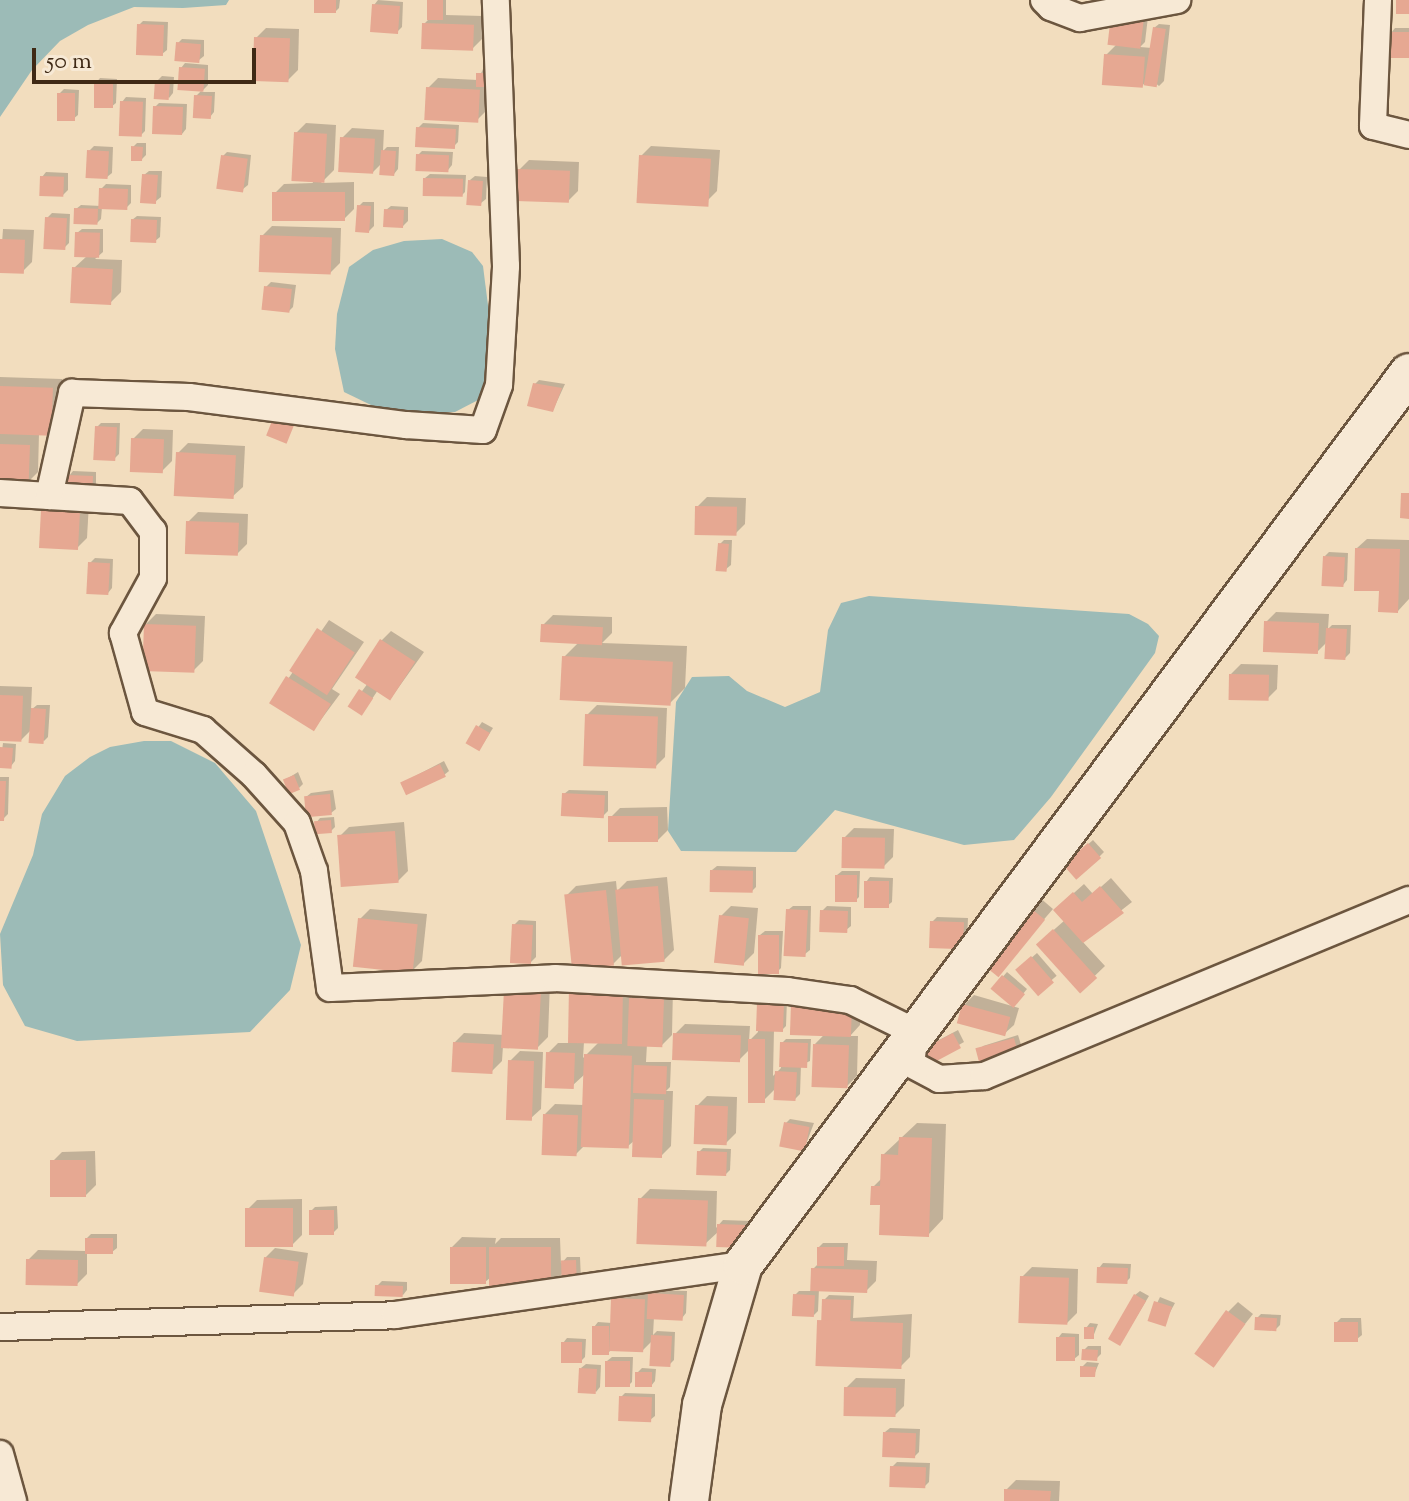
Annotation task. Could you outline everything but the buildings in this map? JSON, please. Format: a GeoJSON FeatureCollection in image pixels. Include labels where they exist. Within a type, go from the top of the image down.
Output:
{"type":"FeatureCollection","features":[{"type":"Feature","properties":{"kind":"main road"},"geometry":{"type":"LineString","coordinates":[[689,1501],[702,1405],[743,1265],[1409,373]]}},
{"type":"Feature","properties":{"kind":"street"},"geometry":{"type":"LineString","coordinates":[[49,496],[72,393],[189,397],[406,425],[483,430],[499,385],[506,266],[496,0]]}},
{"type":"Feature","properties":{"kind":"street"},"geometry":{"type":"LineString","coordinates":[[1044,0],[1051,7],[1080,18],[1177,0]]}},
{"type":"Feature","properties":{"kind":"street"},"geometry":{"type":"LineString","coordinates":[[1378,0],[1373,126],[1409,135]]}},
{"type":"Feature","properties":{"kind":"street"},"geometry":{"type":"LineString","coordinates":[[0,493],[130,501],[153,531],[153,578],[123,633],[145,712],[203,730],[254,775],[297,823],[314,871],[330,988],[555,978],[788,991],[850,1000],[915,1032],[911,1064],[939,1079],[984,1076],[1409,900]]}},
{"type":"Feature","properties":{"kind":"street"},"geometry":{"type":"LineString","coordinates":[[0,1327],[395,1315],[743,1265]]}},
{"type":"Feature","properties":{"kind":"street"},"geometry":{"type":"LineString","coordinates":[[0,1454],[13,1501]]}},
{"type":"Feature","properties":{"kind":"water"},"geometry":{"type":"Polygon","coordinates":[[[0,0],[229,0],[226,5],[134,7],[88,25],[60,41],[32,70],[0,117],[0,0]]]}},
{"type":"Feature","properties":{"kind":"water"},"geometry":{"type":"Polygon","coordinates":[[[442,239],[472,252],[483,266],[493,345],[482,398],[455,412],[410,413],[373,406],[344,392],[335,349],[337,314],[349,267],[373,250],[404,241],[442,239]]]}},
{"type":"Feature","properties":{"kind":"water"},"geometry":{"type":"Polygon","coordinates":[[[869,596],[1129,614],[1148,624],[1159,636],[1155,653],[1051,797],[1014,840],[964,845],[835,810],[796,852],[681,851],[668,831],[676,702],[692,677],[729,676],[747,691],[785,707],[820,692],[828,630],[841,603],[869,596]]]}},
{"type":"Feature","properties":{"kind":"water"},"geometry":{"type":"Polygon","coordinates":[[[144,741],[171,741],[215,763],[256,811],[301,945],[290,990],[250,1032],[77,1041],[25,1026],[3,985],[0,934],[33,855],[42,814],[65,776],[90,757],[110,747],[144,741]]]}}]}
